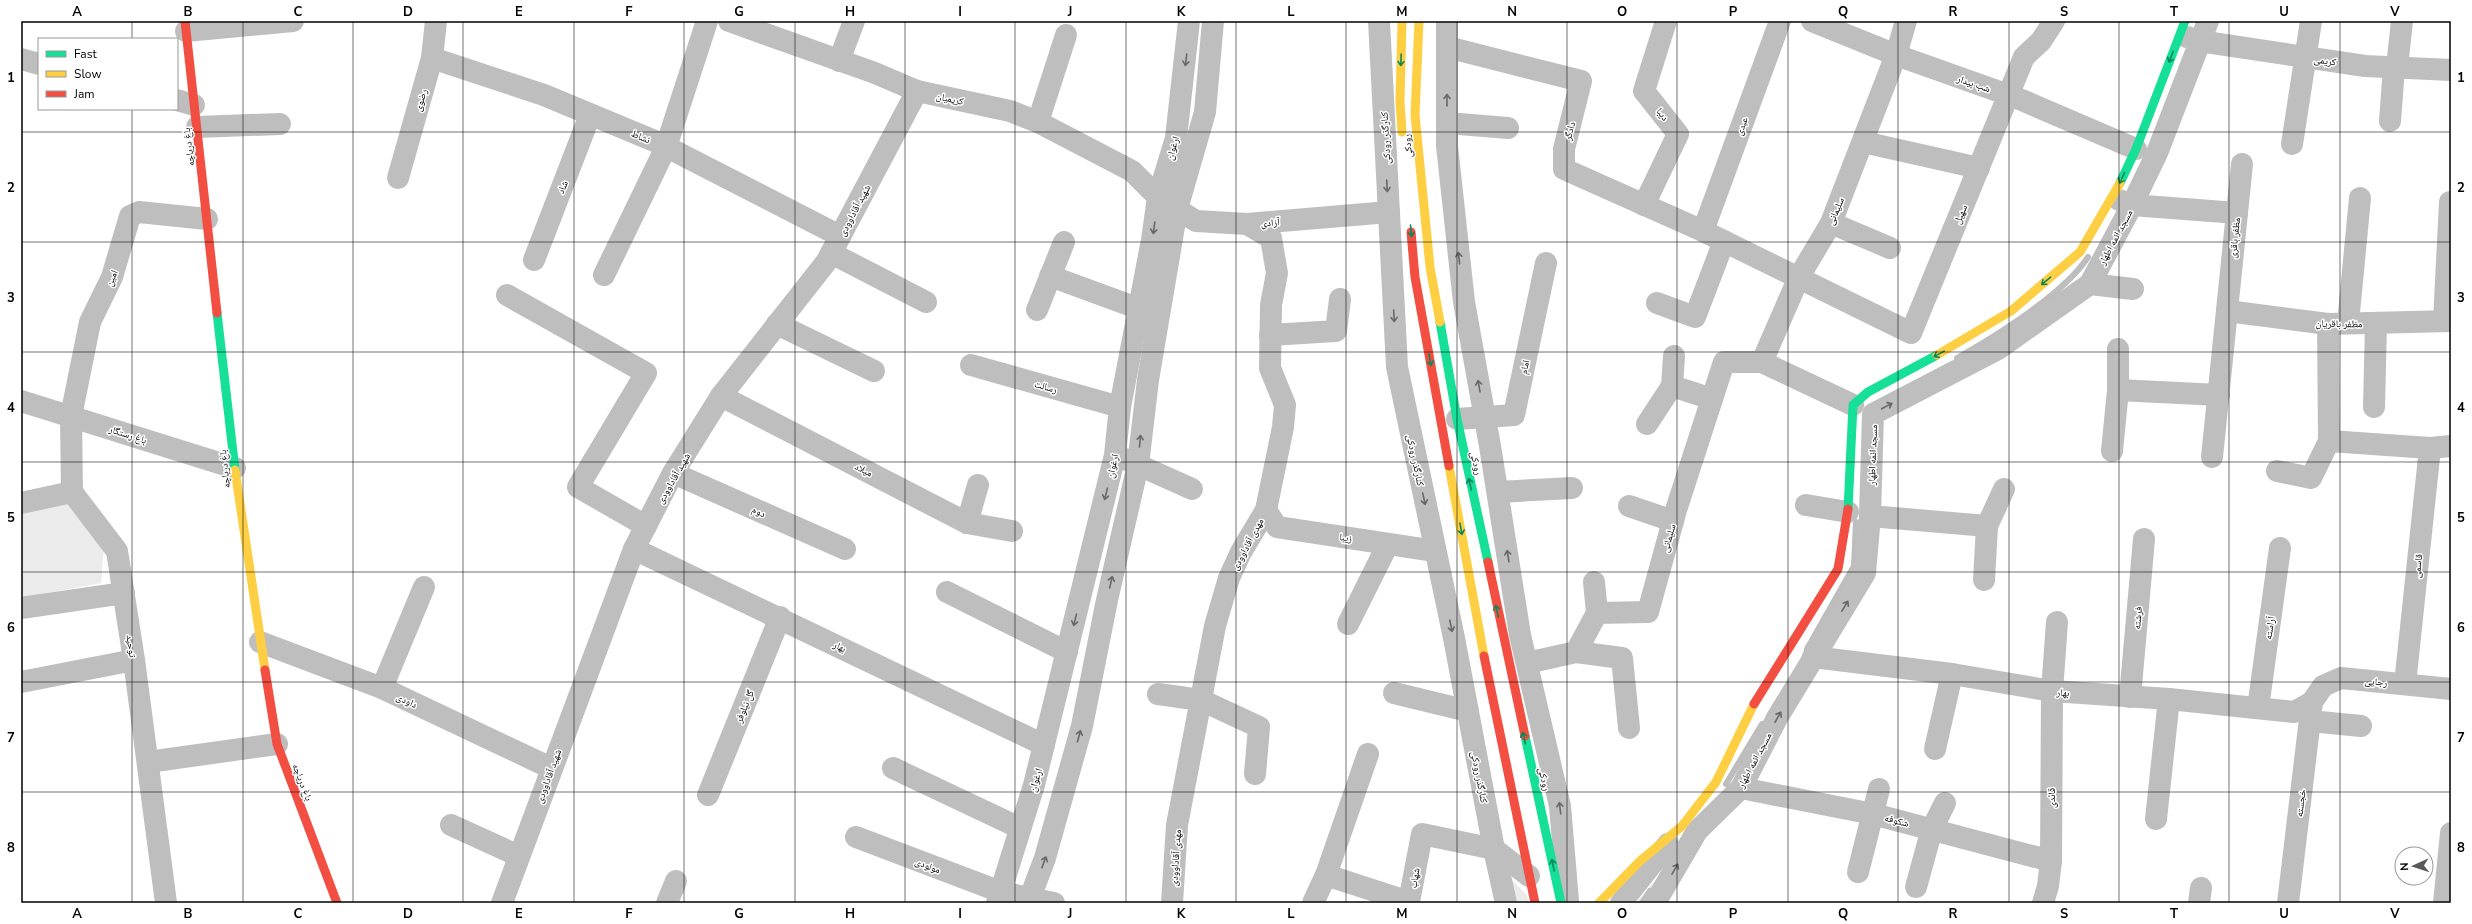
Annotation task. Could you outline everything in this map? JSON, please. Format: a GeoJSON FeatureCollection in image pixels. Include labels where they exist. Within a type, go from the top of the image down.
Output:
{"type":"FeatureCollection","features":[{"type":"Feature","properties":{"kind":"street"},"geometry":{"type":"LineString","coordinates":[[186,26],[293,21]]}},
{"type":"Feature","properties":{"kind":"street","name":"رضوی"},"geometry":{"type":"LineString","coordinates":[[398,178],[432,58],[436,21]]}},
{"type":"Feature","properties":{"kind":"street"},"geometry":{"type":"LineString","coordinates":[[604,275],[666,147],[708,21]]}},
{"type":"Feature","properties":{"kind":"street","name":"کریمیان"},"geometry":{"type":"LineString","coordinates":[[730,21],[918,91],[1010,111],[1038,122],[1132,170],[1158,198]]}},
{"type":"Feature","properties":{"kind":"street"},"geometry":{"type":"LineString","coordinates":[[839,61],[854,21]]}},
{"type":"Feature","properties":{"kind":"street","name":"ارغوان"},"geometry":{"type":"LineString","coordinates":[[999,898],[1044,745],[1115,455],[1120,407],[1140,309],[1158,198],[1176,138],[1189,21]]}},
{"type":"Feature","properties":{"kind":"street"},"geometry":{"type":"LineString","coordinates":[[1029,901],[1045,858],[1082,726],[1107,600],[1138,465],[1148,380],[1177,209],[1205,112],[1213,21]]}},
{"type":"Feature","properties":{"kind":"street","name":"کنارگذر رودکی"},"geometry":{"type":"LineString","coordinates":[[1379,21],[1397,367],[1506,903]]}},
{"type":"Feature","properties":{"kind":"street","name":"رودکی"},"geometry":{"type":"LineString","coordinates":[[1402,21],[1400,101],[1403,140]]}},
{"type":"Feature","properties":{"kind":"street","name":"رودکی"},"geometry":{"type":"LineString","coordinates":[[1419,21],[1415,115],[1430,267],[1457,419],[1561,903]]}},
{"type":"Feature","properties":{"kind":"street"},"geometry":{"type":"LineString","coordinates":[[1447,21],[1447,123],[1464,302],[1498,492],[1520,635],[1560,806],[1568,903]]}},
{"type":"Feature","properties":{"kind":"street","name":"دیبا"},"geometry":{"type":"LineString","coordinates":[[1644,205],[1678,134],[1644,91],[1666,21]]}},
{"type":"Feature","properties":{"kind":"street","name":"عبدی"},"geometry":{"type":"LineString","coordinates":[[1703,230],[1780,21]]}},
{"type":"Feature","properties":{"kind":"street","name":"شب بیدار"},"geometry":{"type":"LineString","coordinates":[[1812,21],[1896,55],[2009,95],[2136,148]]}},
{"type":"Feature","properties":{"kind":"street","name":"سلیمانی"},"geometry":{"type":"LineString","coordinates":[[1762,362],[1799,277],[1831,223],[1896,55],[1906,21]]}},
{"type":"Feature","properties":{"kind":"street","name":"سهیل"},"geometry":{"type":"LineString","coordinates":[[1911,333],[2024,58],[2041,40],[2054,21]]}},
{"type":"Feature","properties":{"kind":"street","name":"مسجد ائمه اطهار"},"geometry":{"type":"LineString","coordinates":[[1599,903],[1640,860],[1690,828],[1741,788],[1777,718],[1865,573],[1870,516],[1873,414],[1998,348],[2090,284],[2123,202],[2136,148],[2188,35],[2208,21]]}},
{"type":"Feature","properties":{"kind":"street"},"geometry":{"type":"LineString","coordinates":[[2292,144],[2311,21]]}},
{"type":"Feature","properties":{"kind":"street"},"geometry":{"type":"LineString","coordinates":[[2390,122],[2402,21]]}},
{"type":"Feature","properties":{"kind":"street","name":"باغ دریاچه"},"geometry":{"type":"LineString","coordinates":[[186,26],[185,103],[197,127],[235,468],[260,642],[277,744],[337,903]]}},
{"type":"Feature","properties":{"kind":"street"},"geometry":{"type":"LineString","coordinates":[[1038,122],[1066,35]]}},
{"type":"Feature","properties":{"kind":"street","name":"مسجد ائمه اطهار"},"geometry":{"type":"LineString","coordinates":[[1655,903],[1690,828],[1716,782],[1752,708],[1838,569],[1848,512],[1853,406],[1868,392],[1943,352],[2011,311],[2080,252],[2123,202],[2156,153],[2188,35]]}},
{"type":"Feature","properties":{"kind":"street","name":"کریمی"},"geometry":{"type":"LineString","coordinates":[[2188,35],[2305,57],[2396,67],[2451,70]]}},
{"type":"Feature","properties":{"kind":"street","name":"دادگر"},"geometry":{"type":"LineString","coordinates":[[1447,47],[1581,81],[1564,149],[1564,170],[1703,230],[1911,333]]}},
{"type":"Feature","properties":{"kind":"street","name":"نشاط"},"geometry":{"type":"LineString","coordinates":[[432,58],[544,95],[666,147],[836,244],[926,302]]}},
{"type":"Feature","properties":{"kind":"street"},"geometry":{"type":"LineString","coordinates":[[21,59],[38,64]]}},
{"type":"Feature","properties":{"kind":"street","name":"شهید آقاداوودی"},"geometry":{"type":"LineString","coordinates":[[502,903],[551,768],[634,549],[673,473],[721,396],[778,324],[836,244],[918,91]]}},
{"type":"Feature","properties":{"kind":"street","name":"شاد"},"geometry":{"type":"LineString","coordinates":[[534,260],[590,114]]}},
{"type":"Feature","properties":{"kind":"street"},"geometry":{"type":"LineString","coordinates":[[1447,123],[1508,128]]}},
{"type":"Feature","properties":{"kind":"street"},"geometry":{"type":"LineString","coordinates":[[197,127],[280,124]]}},
{"type":"Feature","properties":{"kind":"street"},"geometry":{"type":"LineString","coordinates":[[1863,142],[1979,168]]}},
{"type":"Feature","properties":{"kind":"street","name":"مظفر باقری"},"geometry":{"type":"LineString","coordinates":[[2212,457],[2242,164]]}},
{"type":"Feature","properties":{"kind":"street","name":"آزادی"},"geometry":{"type":"LineString","coordinates":[[1158,198],[1196,222],[1248,224],[1389,212]]}},
{"type":"Feature","properties":{"kind":"street"},"geometry":{"type":"LineString","coordinates":[[2277,471],[2311,478],[2329,441],[2338,324],[2360,198]]}},
{"type":"Feature","properties":{"kind":"street"},"geometry":{"type":"LineString","coordinates":[[2123,202],[2237,213]]}},
{"type":"Feature","properties":{"kind":"street"},"geometry":{"type":"LineString","coordinates":[[2447,321],[2450,202]]}},
{"type":"Feature","properties":{"kind":"street","name":"امین"},"geometry":{"type":"LineString","coordinates":[[71,416],[90,322],[112,277],[130,216],[139,212],[207,219]]}},
{"type":"Feature","properties":{"kind":"street"},"geometry":{"type":"LineString","coordinates":[[1831,223],[1890,248]]}},
{"type":"Feature","properties":{"kind":"street","name":"مهدی آقاداوودی"},"geometry":{"type":"LineString","coordinates":[[1172,903],[1177,826],[1215,626],[1229,578],[1241,552],[1266,510],[1283,427],[1285,405],[1270,368],[1271,305],[1277,273],[1271,238],[1248,224]]}},
{"type":"Feature","properties":{"kind":"street"},"geometry":{"type":"LineString","coordinates":[[1410,224],[1415,278],[1490,688],[1535,903]]}},
{"type":"Feature","properties":{"kind":"street"},"geometry":{"type":"LineString","coordinates":[[1657,303],[1695,317],[1724,241]]}},
{"type":"Feature","properties":{"kind":"street"},"geometry":{"type":"LineString","coordinates":[[1037,310],[1064,242]]}},
{"type":"Feature","properties":{"kind":"street","name":"امام"},"geometry":{"type":"LineString","coordinates":[[1457,419],[1514,415],[1546,263]]}},
{"type":"Feature","properties":{"kind":"street"},"geometry":{"type":"LineString","coordinates":[[1050,276],[1140,309]]}},
{"type":"Feature","properties":{"kind":"street"},"geometry":{"type":"LineString","coordinates":[[2090,284],[2133,290]]}},
{"type":"Feature","properties":{"kind":"street"},"geometry":{"type":"LineString","coordinates":[[508,295],[646,373],[578,488],[646,526]]}},
{"type":"Feature","properties":{"kind":"street"},"geometry":{"type":"LineString","coordinates":[[1270,335],[1336,331],[1340,300]]}},
{"type":"Feature","properties":{"kind":"street","name":"مظفر باقریان"},"geometry":{"type":"LineString","coordinates":[[2227,311],[2338,324],[2447,321]]}},
{"type":"Feature","properties":{"kind":"street"},"geometry":{"type":"LineString","coordinates":[[2374,407],[2376,323]]}},
{"type":"Feature","properties":{"kind":"street"},"geometry":{"type":"LineString","coordinates":[[778,324],[874,371]]}},
{"type":"Feature","properties":{"kind":"street"},"geometry":{"type":"LineString","coordinates":[[2112,452],[2118,390],[2118,349]]}},
{"type":"Feature","properties":{"kind":"street"},"geometry":{"type":"LineString","coordinates":[[1646,424],[1672,386],[1674,356]]}},
{"type":"Feature","properties":{"kind":"street","name":"سلیمانی"},"geometry":{"type":"LineString","coordinates":[[1597,613],[1648,612],[1673,521],[1724,362],[1762,362],[1853,406]]}},
{"type":"Feature","properties":{"kind":"street","name":"رسالت"},"geometry":{"type":"LineString","coordinates":[[971,365],[1120,407]]}},
{"type":"Feature","properties":{"kind":"street"},"geometry":{"type":"LineString","coordinates":[[1127,374],[1148,380]]}},
{"type":"Feature","properties":{"kind":"street"},"geometry":{"type":"LineString","coordinates":[[1672,386],[1712,399]]}},
{"type":"Feature","properties":{"kind":"street"},"geometry":{"type":"LineString","coordinates":[[2118,390],[2219,395]]}},
{"type":"Feature","properties":{"kind":"street","name":"میلاد"},"geometry":{"type":"LineString","coordinates":[[721,396],[967,523],[1012,531]]}},
{"type":"Feature","properties":{"kind":"street","name":"باغ رستگار"},"geometry":{"type":"LineString","coordinates":[[21,401],[235,468]]}},
{"type":"Feature","properties":{"kind":"street"},"geometry":{"type":"LineString","coordinates":[[21,503],[72,492],[71,416]]}},
{"type":"Feature","properties":{"kind":"street"},"geometry":{"type":"LineString","coordinates":[[2329,441],[2441,447]]}},
{"type":"Feature","properties":{"kind":"street","name":"قاسمی"},"geometry":{"type":"LineString","coordinates":[[2405,684],[2441,447]]}},
{"type":"Feature","properties":{"kind":"street"},"geometry":{"type":"LineString","coordinates":[[1115,455],[1192,489]]}},
{"type":"Feature","properties":{"kind":"street","name":"دوم"},"geometry":{"type":"LineString","coordinates":[[673,473],[844,549]]}},
{"type":"Feature","properties":{"kind":"street"},"geometry":{"type":"LineString","coordinates":[[967,523],[978,485]]}},
{"type":"Feature","properties":{"kind":"street"},"geometry":{"type":"LineString","coordinates":[[1498,492],[1572,488]]}},
{"type":"Feature","properties":{"kind":"street"},"geometry":{"type":"LineString","coordinates":[[1984,580],[1987,526],[2004,489]]}},
{"type":"Feature","properties":{"kind":"street","name":"توحید"},"geometry":{"type":"LineString","coordinates":[[72,492],[117,551],[134,660],[166,903]]}},
{"type":"Feature","properties":{"kind":"street"},"geometry":{"type":"LineString","coordinates":[[1806,505],[1848,512]]}},
{"type":"Feature","properties":{"kind":"street"},"geometry":{"type":"LineString","coordinates":[[1629,506],[1673,521]]}},
{"type":"Feature","properties":{"kind":"street","name":"زیبا"},"geometry":{"type":"LineString","coordinates":[[1266,510],[1277,527],[1435,551]]}},
{"type":"Feature","properties":{"kind":"street"},"geometry":{"type":"LineString","coordinates":[[1870,516],[1987,526]]}},
{"type":"Feature","properties":{"kind":"street","name":"فرشته"},"geometry":{"type":"LineString","coordinates":[[2130,697],[2144,539]]}},
{"type":"Feature","properties":{"kind":"street"},"geometry":{"type":"LineString","coordinates":[[1348,624],[1388,544]]}},
{"type":"Feature","properties":{"kind":"street","name":"آراسته"},"geometry":{"type":"LineString","coordinates":[[2258,708],[2280,548]]}},
{"type":"Feature","properties":{"kind":"street","name":"بهار"},"geometry":{"type":"LineString","coordinates":[[634,549],[780,617],[1044,745]]}},
{"type":"Feature","properties":{"kind":"street"},"geometry":{"type":"LineString","coordinates":[[1576,652],[1597,613],[1594,582]]}},
{"type":"Feature","properties":{"kind":"street"},"geometry":{"type":"LineString","coordinates":[[382,688],[424,587]]}},
{"type":"Feature","properties":{"kind":"street"},"geometry":{"type":"LineString","coordinates":[[947,592],[1067,652]]}},
{"type":"Feature","properties":{"kind":"street"},"geometry":{"type":"LineString","coordinates":[[21,608],[124,593]]}},
{"type":"Feature","properties":{"kind":"street","name":"گل نیلوفر"},"geometry":{"type":"LineString","coordinates":[[708,795],[780,617]]}},
{"type":"Feature","properties":{"kind":"street","name":"قائدی"},"geometry":{"type":"LineString","coordinates":[[2043,903],[2048,886],[2051,861],[2052,691],[2057,622]]}},
{"type":"Feature","properties":{"kind":"street","name":"داودی"},"geometry":{"type":"LineString","coordinates":[[260,642],[382,688],[551,768]]}},
{"type":"Feature","properties":{"kind":"street"},"geometry":{"type":"LineString","coordinates":[[1527,663],[1576,652],[1622,658],[1629,728]]}},
{"type":"Feature","properties":{"kind":"street","name":"بهار"},"geometry":{"type":"LineString","coordinates":[[1813,657],[1952,674],[2052,691],[2169,699],[2294,712],[2311,712]]}},
{"type":"Feature","properties":{"kind":"street"},"geometry":{"type":"LineString","coordinates":[[21,682],[134,660]]}},
{"type":"Feature","properties":{"kind":"street"},"geometry":{"type":"LineString","coordinates":[[1934,749],[1952,674]]}},
{"type":"Feature","properties":{"kind":"street","name":"رجایی"},"geometry":{"type":"LineString","coordinates":[[2311,712],[2322,686],[2341,678],[2451,689]]}},
{"type":"Feature","properties":{"kind":"street"},"geometry":{"type":"LineString","coordinates":[[1394,693],[1468,711]]}},
{"type":"Feature","properties":{"kind":"street"},"geometry":{"type":"LineString","coordinates":[[1158,694],[1201,700],[1259,727],[1254,774]]}},
{"type":"Feature","properties":{"kind":"street"},"geometry":{"type":"LineString","coordinates":[[2156,819],[2169,699]]}},
{"type":"Feature","properties":{"kind":"street"},"geometry":{"type":"LineString","coordinates":[[2311,712],[2361,726]]}},
{"type":"Feature","properties":{"kind":"street","name":"خجسته"},"geometry":{"type":"LineString","coordinates":[[2288,903],[2311,712]]}},
{"type":"Feature","properties":{"kind":"street"},"geometry":{"type":"LineString","coordinates":[[148,762],[277,744]]}},
{"type":"Feature","properties":{"kind":"street"},"geometry":{"type":"LineString","coordinates":[[1313,903],[1326,875],[1368,754]]}},
{"type":"Feature","properties":{"kind":"street"},"geometry":{"type":"LineString","coordinates":[[892,768],[1020,828]]}},
{"type":"Feature","properties":{"kind":"street","name":"شکوفه"},"geometry":{"type":"LineString","coordinates":[[1741,788],[1873,814],[2051,861]]}},
{"type":"Feature","properties":{"kind":"street"},"geometry":{"type":"LineString","coordinates":[[1858,872],[1879,789]]}},
{"type":"Feature","properties":{"kind":"street"},"geometry":{"type":"LineString","coordinates":[[1916,887],[1932,829],[1944,802]]}},
{"type":"Feature","properties":{"kind":"street"},"geometry":{"type":"LineString","coordinates":[[451,825],[519,856]]}},
{"type":"Feature","properties":{"kind":"street","name":"مسجد ائمه اطهار"},"geometry":{"type":"LineString","coordinates":[[1621,903],[1690,828]]}},
{"type":"Feature","properties":{"kind":"street"},"geometry":{"type":"LineString","coordinates":[[2444,903],[2451,833]]}},
{"type":"Feature","properties":{"kind":"street","name":"شهاب"},"geometry":{"type":"LineString","coordinates":[[1326,875],[1409,902],[1422,834],[1494,849]]}},
{"type":"Feature","properties":{"kind":"street","name":"مولودی"},"geometry":{"type":"LineString","coordinates":[[856,837],[999,898]]}},
{"type":"Feature","properties":{"kind":"street"},"geometry":{"type":"LineString","coordinates":[[1494,849],[1529,876]]}},
{"type":"Feature","properties":{"kind":"street"},"geometry":{"type":"LineString","coordinates":[[667,903],[676,881]]}},
{"type":"Feature","properties":{"kind":"street"},"geometry":{"type":"LineString","coordinates":[[999,898],[1054,903]]}},
{"type":"Feature","properties":{"kind":"shaded area"},"geometry":{"type":"Polygon","coordinates":[[[67,504],[104,546],[101,583],[21,598],[21,511],[67,504]]]}},
{"type":"Feature","properties":{"kind":"shaded area"},"geometry":{"type":"Polygon","coordinates":[[[1678,854],[1654,903],[1636,903],[1678,854]]]}},
{"type":"Feature","properties":{"kind":"shaded area"},"geometry":{"type":"Polygon","coordinates":[[[1506,874],[1527,895],[1529,903],[1513,903],[1506,874]]]}},
{"type":"Feature","properties":{"kind":"waterway"},"geometry":{"type":"LineString","coordinates":[[1957,358],[1991,338],[2028,313],[2063,285],[2088,257]]}},
{"type":"Feature","properties":{"kind":"waterway"},"geometry":{"type":"LineString","coordinates":[[1807,649],[1854,566],[1856,522]]}},
{"type":"Feature","properties":{"kind":"waterway"},"geometry":{"type":"LineString","coordinates":[[1726,784],[1762,724]]}},
{"type":"Feature","properties":{"kind":"waterway"},"geometry":{"type":"LineString","coordinates":[[1642,903],[1650,891]]}},
{"type":"Feature","properties":{"kind":"traffic: fast"},"geometry":{"type":"LineString","coordinates":[[2120,183],[2136,149],[2185,21]]}},
{"type":"Feature","properties":{"kind":"traffic: fast"},"geometry":{"type":"LineString","coordinates":[[217,313],[235,470]]}},
{"type":"Feature","properties":{"kind":"traffic: fast"},"geometry":{"type":"LineString","coordinates":[[1440,322],[1457,419],[1488,562]]}},
{"type":"Feature","properties":{"kind":"traffic: fast"},"geometry":{"type":"LineString","coordinates":[[1848,509],[1853,405],[1868,392],[1937,355]]}},
{"type":"Feature","properties":{"kind":"traffic: fast"},"geometry":{"type":"LineString","coordinates":[[1525,736],[1561,903]]}},
{"type":"Feature","properties":{"kind":"traffic: slow"},"geometry":{"type":"LineString","coordinates":[[1402,21],[1400,101],[1402,132]]}},
{"type":"Feature","properties":{"kind":"traffic: slow"},"geometry":{"type":"LineString","coordinates":[[1419,21],[1415,115],[1430,267],[1440,322]]}},
{"type":"Feature","properties":{"kind":"traffic: slow"},"geometry":{"type":"LineString","coordinates":[[1937,355],[2011,311],[2080,252],[2120,183]]}},
{"type":"Feature","properties":{"kind":"traffic: slow"},"geometry":{"type":"LineString","coordinates":[[1449,466],[1484,656]]}},
{"type":"Feature","properties":{"kind":"traffic: slow"},"geometry":{"type":"LineString","coordinates":[[235,470],[265,670]]}},
{"type":"Feature","properties":{"kind":"traffic: slow"},"geometry":{"type":"LineString","coordinates":[[1599,903],[1640,861],[1682,826],[1716,782],[1754,704]]}},
{"type":"Feature","properties":{"kind":"traffic: jam"},"geometry":{"type":"LineString","coordinates":[[185,21],[217,313]]}},
{"type":"Feature","properties":{"kind":"traffic: jam"},"geometry":{"type":"LineString","coordinates":[[1411,232],[1415,277],[1449,466]]}},
{"type":"Feature","properties":{"kind":"traffic: jam"},"geometry":{"type":"LineString","coordinates":[[1754,704],[1838,569],[1848,509]]}},
{"type":"Feature","properties":{"kind":"traffic: jam"},"geometry":{"type":"LineString","coordinates":[[1488,562],[1525,736]]}},
{"type":"Feature","properties":{"kind":"traffic: jam"},"geometry":{"type":"LineString","coordinates":[[1484,656],[1535,903]]}},
{"type":"Feature","properties":{"kind":"traffic: jam"},"geometry":{"type":"LineString","coordinates":[[265,670],[277,744],[337,903]]}}]}
